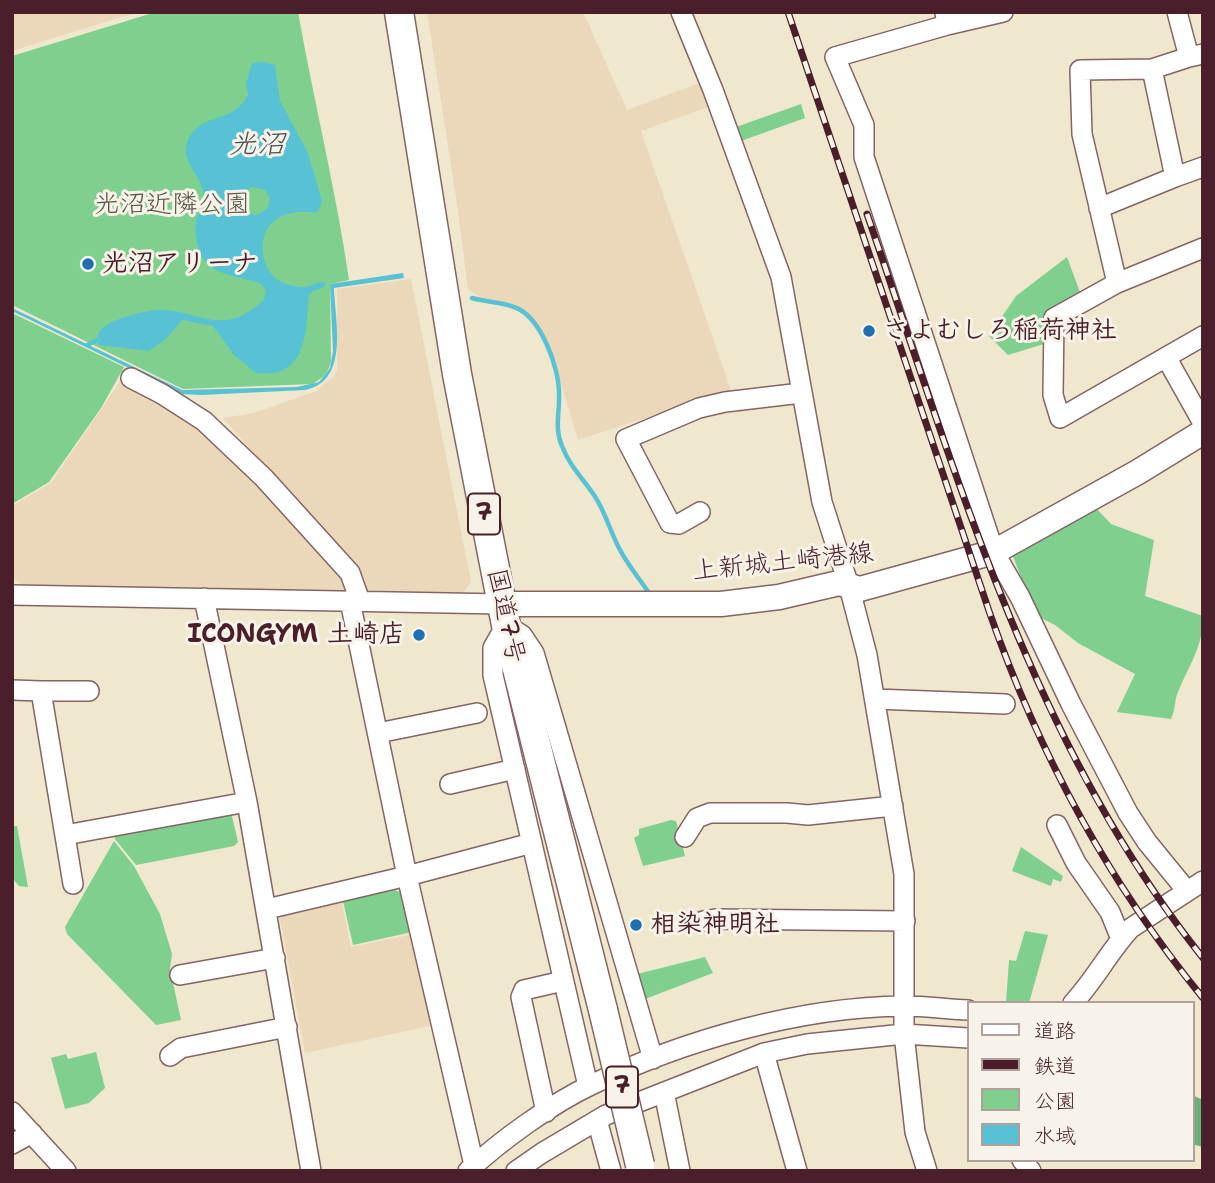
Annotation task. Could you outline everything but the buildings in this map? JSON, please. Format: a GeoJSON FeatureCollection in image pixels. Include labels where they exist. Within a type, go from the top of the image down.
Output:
{"type":"FeatureCollection","features":[{"type":"Feature","properties":{"kind":"highway","name":"国道7号"},"geometry":{"type":"LineString","coordinates":[[399,12],[455,365],[504,614],[641,1168]]}},
{"type":"Feature","properties":{"kind":"main road","name":"上新城土崎港線"},"geometry":{"type":"LineString","coordinates":[[504,614],[720,604],[779,597],[839,583],[860,589],[994,552],[1203,432]]}},
{"type":"Feature","properties":{"kind":"street"},"geometry":{"type":"LineString","coordinates":[[681,12],[713,90],[780,277],[822,502],[865,645],[904,874],[904,1034],[915,1132],[927,1171]]}},
{"type":"Feature","properties":{"kind":"street"},"geometry":{"type":"LineString","coordinates":[[1003,12],[946,19],[835,57],[864,125],[864,157],[994,552],[1020,597],[1070,704],[1128,813],[1147,842],[1195,886],[1131,928],[1075,1001]]}},
{"type":"Feature","properties":{"kind":"street"},"geometry":{"type":"LineString","coordinates":[[1117,283],[1082,134],[1080,71],[1152,69],[1196,55],[1177,12]]}},
{"type":"Feature","properties":{"kind":"street"},"geometry":{"type":"LineString","coordinates":[[1152,69],[1175,177]]}},
{"type":"Feature","properties":{"kind":"street"},"geometry":{"type":"LineString","coordinates":[[1099,208],[1203,167]]}},
{"type":"Feature","properties":{"kind":"street"},"geometry":{"type":"LineString","coordinates":[[1203,248],[1117,283],[1054,318],[1053,395],[1060,418],[1203,336]]}},
{"type":"Feature","properties":{"kind":"street"},"geometry":{"type":"LineString","coordinates":[[1166,357],[1203,423]]}},
{"type":"Feature","properties":{"kind":"street"},"geometry":{"type":"LineString","coordinates":[[131,378],[204,421],[264,478],[350,573],[407,876],[471,1168],[546,1112],[588,1086],[653,1059],[754,1026],[810,1016],[904,1006],[967,1010]]}},
{"type":"Feature","properties":{"kind":"street"},"geometry":{"type":"LineString","coordinates":[[700,512],[679,524],[670,523],[626,439],[699,408],[725,402],[801,393]]}},
{"type":"Feature","properties":{"kind":"street"},"geometry":{"type":"LineString","coordinates":[[12,595],[355,601],[504,614],[534,653],[653,1059]]}},
{"type":"Feature","properties":{"kind":"street"},"geometry":{"type":"LineString","coordinates":[[204,598],[267,909],[311,1171]]}},
{"type":"Feature","properties":{"kind":"street"},"geometry":{"type":"LineString","coordinates":[[504,614],[493,648],[493,675],[588,1086]]}},
{"type":"Feature","properties":{"kind":"street"},"geometry":{"type":"LineString","coordinates":[[12,690],[89,691]]}},
{"type":"Feature","properties":{"kind":"street"},"geometry":{"type":"LineString","coordinates":[[41,691],[73,884]]}},
{"type":"Feature","properties":{"kind":"street"},"geometry":{"type":"LineString","coordinates":[[875,699],[1005,704]]}},
{"type":"Feature","properties":{"kind":"street"},"geometry":{"type":"LineString","coordinates":[[378,733],[477,713]]}},
{"type":"Feature","properties":{"kind":"street"},"geometry":{"type":"LineString","coordinates":[[450,784],[515,769]]}},
{"type":"Feature","properties":{"kind":"street"},"geometry":{"type":"LineString","coordinates":[[65,835],[247,802]]}},
{"type":"Feature","properties":{"kind":"street"},"geometry":{"type":"LineString","coordinates":[[685,837],[697,818],[710,813],[808,815],[893,806]]}},
{"type":"Feature","properties":{"kind":"street"},"geometry":{"type":"LineString","coordinates":[[1057,824],[1076,863],[1111,912],[1121,939]]}},
{"type":"Feature","properties":{"kind":"street"},"geometry":{"type":"LineString","coordinates":[[267,909],[407,876],[532,842]]}},
{"type":"Feature","properties":{"kind":"street"},"geometry":{"type":"LineString","coordinates":[[703,921],[905,921]]}},
{"type":"Feature","properties":{"kind":"street"},"geometry":{"type":"LineString","coordinates":[[180,975],[275,958]]}},
{"type":"Feature","properties":{"kind":"street"},"geometry":{"type":"LineString","coordinates":[[546,1112],[521,997],[524,990],[563,981]]}},
{"type":"Feature","properties":{"kind":"street"},"geometry":{"type":"LineString","coordinates":[[170,1056],[181,1048],[287,1027]]}},
{"type":"Feature","properties":{"kind":"street"},"geometry":{"type":"LineString","coordinates":[[516,1171],[597,1120],[764,1053],[807,1044],[904,1034],[967,1038]]}},
{"type":"Feature","properties":{"kind":"street"},"geometry":{"type":"LineString","coordinates":[[764,1053],[797,1171]]}},
{"type":"Feature","properties":{"kind":"street"},"geometry":{"type":"LineString","coordinates":[[664,1091],[680,1171]]}},
{"type":"Feature","properties":{"kind":"street"},"geometry":{"type":"LineString","coordinates":[[12,1112],[65,1171]]}},
{"type":"Feature","properties":{"kind":"street"},"geometry":{"type":"LineString","coordinates":[[597,1120],[611,1171]]}},
{"type":"Feature","properties":{"kind":"street"},"geometry":{"type":"LineString","coordinates":[[12,1144],[32,1133]]}},
{"type":"Feature","properties":{"kind":"shaded area"},"geometry":{"type":"Polygon","coordinates":[[[12,12],[138,12],[12,51],[12,12]]]}},
{"type":"Feature","properties":{"kind":"shaded area"},"geometry":{"type":"Polygon","coordinates":[[[427,12],[583,12],[627,110],[702,82],[711,106],[641,131],[731,390],[578,440],[548,341],[530,316],[519,307],[480,297],[468,289],[427,12]]]}},
{"type":"Feature","properties":{"kind":"shaded area"},"geometry":{"type":"Polygon","coordinates":[[[411,279],[471,582],[463,593],[366,591],[278,481],[223,418],[254,413],[316,391],[333,377],[337,370],[337,289],[411,279]]]}},
{"type":"Feature","properties":{"kind":"shaded area"},"geometry":{"type":"Polygon","coordinates":[[[121,380],[172,408],[235,456],[346,580],[344,592],[26,587],[12,578],[12,506],[51,483],[121,380]]]}},
{"type":"Feature","properties":{"kind":"shaded area"},"geometry":{"type":"Polygon","coordinates":[[[342,902],[351,947],[414,934],[434,1025],[305,1053],[280,919],[285,914],[342,902]]]}},
{"type":"Feature","properties":{"kind":"green space","name":"光沼近隣公園"},"geometry":{"type":"Polygon","coordinates":[[[156,12],[298,12],[349,280],[330,284],[331,361],[329,369],[312,384],[183,389],[12,305],[12,56],[156,12]]]}},
{"type":"Feature","properties":{"kind":"green space"},"geometry":{"type":"Polygon","coordinates":[[[801,104],[805,118],[741,141],[736,127],[801,104]]]}},
{"type":"Feature","properties":{"kind":"green space"},"geometry":{"type":"Polygon","coordinates":[[[1067,257],[1081,295],[1046,317],[1044,344],[1008,355],[989,336],[1016,296],[1067,257]]]}},
{"type":"Feature","properties":{"kind":"green space"},"geometry":{"type":"Polygon","coordinates":[[[12,313],[124,367],[101,408],[49,482],[12,504],[12,313]]]}},
{"type":"Feature","properties":{"kind":"green space"},"geometry":{"type":"Polygon","coordinates":[[[1094,506],[1111,524],[1154,540],[1145,596],[1203,616],[1198,646],[1177,695],[1171,719],[1117,712],[1135,674],[1078,643],[1055,625],[1035,615],[1011,551],[1094,506]]]}},
{"type":"Feature","properties":{"kind":"green space"},"geometry":{"type":"Polygon","coordinates":[[[231,812],[238,842],[234,846],[136,865],[115,839],[114,833],[231,812]]]}},
{"type":"Feature","properties":{"kind":"green space"},"geometry":{"type":"Polygon","coordinates":[[[676,821],[685,856],[643,866],[634,838],[639,835],[639,829],[676,821]]]}},
{"type":"Feature","properties":{"kind":"green space"},"geometry":{"type":"Polygon","coordinates":[[[12,826],[17,826],[28,887],[19,886],[12,878],[12,826]]]}},
{"type":"Feature","properties":{"kind":"green space"},"geometry":{"type":"Polygon","coordinates":[[[114,841],[134,866],[160,914],[172,954],[170,969],[181,1020],[156,1025],[67,934],[65,927],[114,841]]]}},
{"type":"Feature","properties":{"kind":"green space"},"geometry":{"type":"Polygon","coordinates":[[[1021,847],[1063,876],[1061,882],[1053,879],[1051,886],[1012,871],[1021,847]]]}},
{"type":"Feature","properties":{"kind":"green space"},"geometry":{"type":"Polygon","coordinates":[[[395,890],[404,894],[412,932],[353,945],[343,901],[395,890]]]}},
{"type":"Feature","properties":{"kind":"green space"},"geometry":{"type":"Polygon","coordinates":[[[1025,931],[1048,935],[1030,1001],[1006,1001],[1009,960],[1016,961],[1025,931]]]}},
{"type":"Feature","properties":{"kind":"green space"},"geometry":{"type":"Polygon","coordinates":[[[705,957],[713,973],[645,999],[637,974],[705,957]]]}},
{"type":"Feature","properties":{"kind":"green space"},"geometry":{"type":"Polygon","coordinates":[[[96,1052],[105,1088],[89,1103],[65,1109],[51,1058],[66,1054],[68,1059],[96,1052]]]}},
{"type":"Feature","properties":{"kind":"green space"},"geometry":{"type":"Polygon","coordinates":[[[1194,1096],[1203,1100],[1203,1147],[1194,1145],[1194,1096]]]}},
{"type":"Feature","properties":{"kind":"water","name":"光沼"},"geometry":{"type":"Polygon","coordinates":[[[252,63],[275,65],[280,101],[308,153],[322,201],[317,213],[294,213],[275,220],[264,236],[264,259],[273,276],[292,286],[326,283],[324,287],[309,295],[304,340],[296,360],[276,373],[256,373],[234,355],[213,326],[182,320],[166,339],[149,351],[99,345],[98,334],[102,329],[130,316],[167,310],[211,320],[226,320],[242,316],[264,300],[266,290],[260,283],[221,272],[210,266],[202,257],[196,239],[196,226],[204,196],[186,150],[187,142],[199,126],[228,114],[242,104],[248,95],[246,84],[252,63]],[[252,187],[244,192],[242,206],[248,213],[257,215],[268,208],[270,198],[265,190],[252,187]]]}},
{"type":"Feature","properties":{"kind":"water"},"geometry":{"type":"Polygon","coordinates":[[[403,273],[404,278],[334,288],[337,348],[334,363],[329,375],[319,384],[305,390],[182,394],[12,311],[12,308],[182,390],[297,387],[319,382],[330,368],[333,351],[330,284],[403,273]]]}},
{"type":"Feature","properties":{"kind":"waterway"},"geometry":{"type":"LineString","coordinates":[[472,298],[514,307],[524,312],[540,332],[556,370],[558,426],[562,446],[572,466],[598,501],[622,554],[649,593]]}},
{"type":"Feature","properties":{"kind":"waterway"},"geometry":{"type":"LineString","coordinates":[[87,345],[98,340]]}},
{"type":"Feature","properties":{"kind":"railway"},"geometry":{"type":"LineString","coordinates":[[788,12],[1008,663],[1053,765],[1106,862],[1136,908],[1203,998]]}},
{"type":"Feature","properties":{"kind":"railway"},"geometry":{"type":"LineString","coordinates":[[867,214],[967,505],[1044,695],[1090,787],[1143,875],[1203,958]]}},
{"type":"Feature","properties":{"kind":"place","name":"光沼アリーナ"},"geometry":{"type":"Point","coordinates":[88,264]}},
{"type":"Feature","properties":{"kind":"place","name":"さよむしろ稲荷神社"},"geometry":{"type":"Point","coordinates":[869,331]}},
{"type":"Feature","properties":{"kind":"place","name":"ICONGYM 土崎店"},"geometry":{"type":"Point","coordinates":[419,635]}},
{"type":"Feature","properties":{"kind":"place","name":"相染神明社"},"geometry":{"type":"Point","coordinates":[636,925]}}]}
